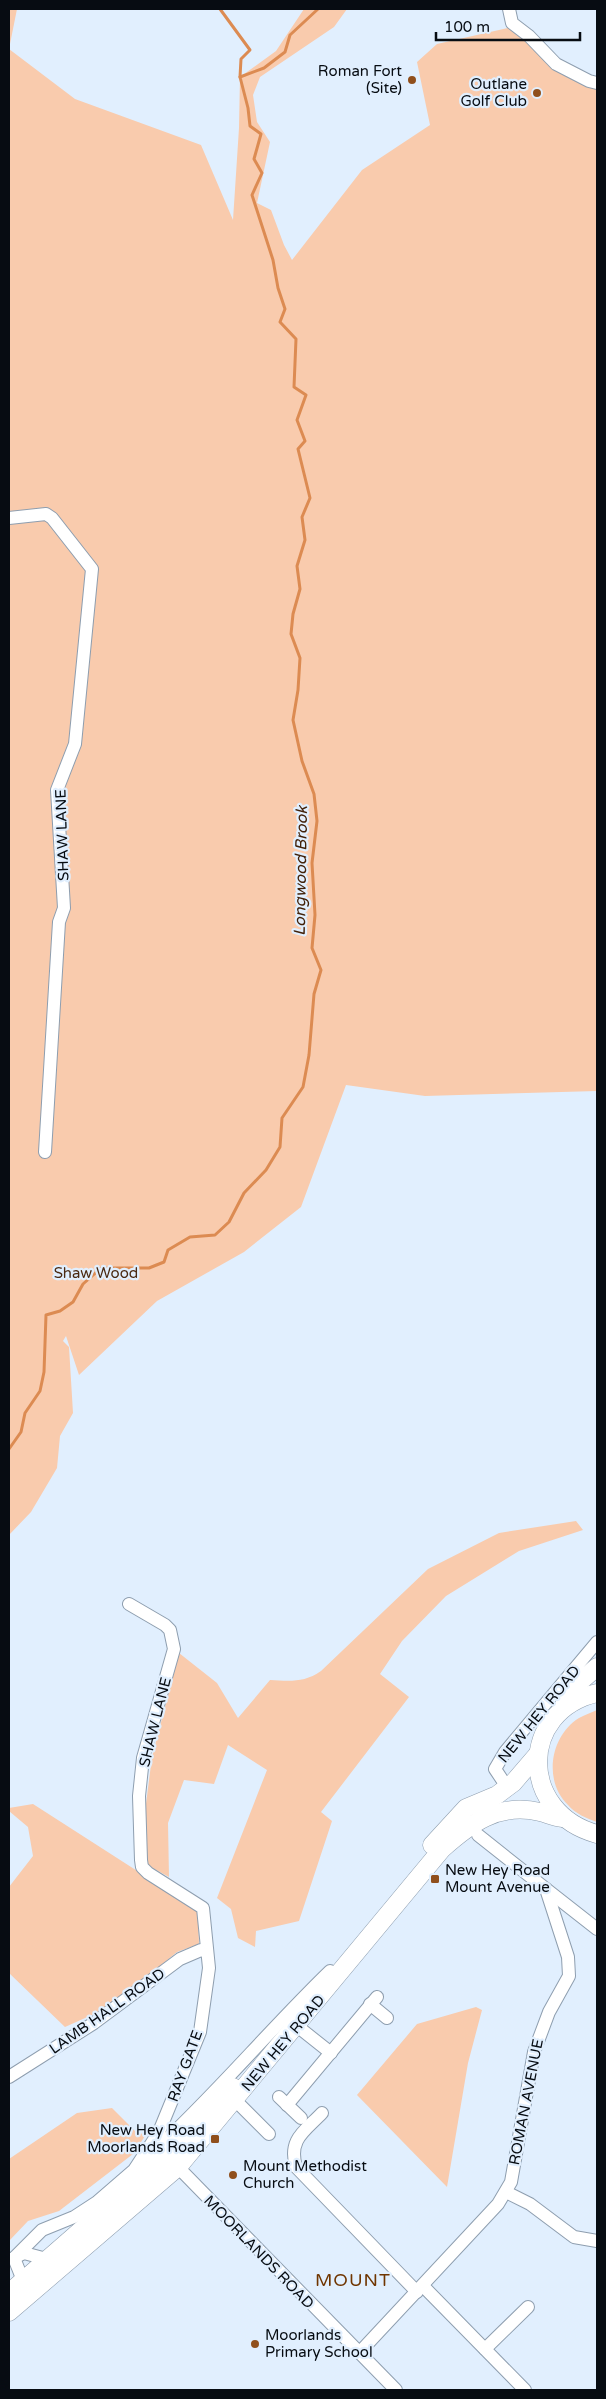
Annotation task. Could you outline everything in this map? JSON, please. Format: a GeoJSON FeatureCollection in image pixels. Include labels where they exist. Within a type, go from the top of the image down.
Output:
{"type":"FeatureCollection","features":[{"type":"Feature","properties":{"kind":"highway"},"geometry":{"type":"LineString","coordinates":[[597,1667],[576,1685],[561,1710],[550,1722],[543,1736],[538,1754],[540,1783],[545,1795],[563,1818],[582,1830],[597,1834]]}},
{"type":"Feature","properties":{"kind":"highway"},"geometry":{"type":"LineString","coordinates":[[561,1710],[585,1696],[597,1693]]}},
{"type":"Feature","properties":{"kind":"highway","name":"NEW HEY ROAD"},"geometry":{"type":"LineString","coordinates":[[172,2161],[330,1971],[437,1838],[466,1808],[497,1794],[507,1787],[538,1754]]}},
{"type":"Feature","properties":{"kind":"highway"},"geometry":{"type":"LineString","coordinates":[[507,1787],[528,1810]]}},
{"type":"Feature","properties":{"kind":"highway","name":"NEW HEY ROAD"},"geometry":{"type":"LineString","coordinates":[[9,2312],[26,2288],[172,2161],[235,2100],[442,1849],[480,1818],[503,1812],[528,1810],[563,1818]]}},
{"type":"Feature","properties":{"kind":"highway","name":"NEW HEY ROAD"},"geometry":{"type":"LineString","coordinates":[[9,2293],[26,2288]]}},
{"type":"Feature","properties":{"kind":"street"},"geometry":{"type":"LineString","coordinates":[[509,9],[512,22],[529,36],[556,64],[589,81],[597,83]]}},
{"type":"Feature","properties":{"kind":"street","name":"SHAW LANE"},"geometry":{"type":"LineString","coordinates":[[9,518],[46,514],[52,518],[92,569],[76,744],[57,790],[64,908],[58,922],[45,1152]]}},
{"type":"Feature","properties":{"kind":"street","name":"SHAW LANE"},"geometry":{"type":"LineString","coordinates":[[129,1604],[165,1625],[170,1630],[174,1648],[143,1758],[139,1824],[142,1867],[203,1908],[207,1952]]}},
{"type":"Feature","properties":{"kind":"street","name":"NEW HEY ROAD"},"geometry":{"type":"LineString","coordinates":[[507,1787],[495,1769],[505,1752],[597,1642]]}},
{"type":"Feature","properties":{"kind":"street"},"geometry":{"type":"LineString","coordinates":[[478,1835],[597,1929]]}},
{"type":"Feature","properties":{"kind":"street","name":"ROMAN AVENUE"},"geometry":{"type":"LineString","coordinates":[[359,2354],[498,2204],[506,2192],[510,2182],[538,2039],[549,2012],[569,1976],[568,1957],[546,1889]]}},
{"type":"Feature","properties":{"kind":"street","name":"LAMB HALL ROAD"},"geometry":{"type":"LineString","coordinates":[[9,2077],[94,2023],[180,1959],[201,1950],[207,1952]]}},
{"type":"Feature","properties":{"kind":"street","name":"RAY GATE"},"geometry":{"type":"LineString","coordinates":[[12,2259],[42,2230],[74,2218],[97,2202],[134,2170],[159,2132],[200,2032],[209,1968],[207,1952]]}},
{"type":"Feature","properties":{"kind":"street","name":"NEW HEY ROAD"},"geometry":{"type":"LineString","coordinates":[[134,2170],[190,2118],[271,2030],[330,1971]]}},
{"type":"Feature","properties":{"kind":"street"},"geometry":{"type":"LineString","coordinates":[[301,2118],[283,2101],[331,2053],[374,2001],[387,2018]]}},
{"type":"Feature","properties":{"kind":"street"},"geometry":{"type":"LineString","coordinates":[[297,2026],[331,2053]]}},
{"type":"Feature","properties":{"kind":"street"},"geometry":{"type":"LineString","coordinates":[[235,2100],[269,2134]]}},
{"type":"Feature","properties":{"kind":"street"},"geometry":{"type":"LineString","coordinates":[[322,2113],[296,2140],[292,2153],[296,2167],[525,2390]]}},
{"type":"Feature","properties":{"kind":"street","name":"MOORLANDS ROAD"},"geometry":{"type":"LineString","coordinates":[[172,2161],[391,2389]]}},
{"type":"Feature","properties":{"kind":"street"},"geometry":{"type":"LineString","coordinates":[[506,2192],[530,2204],[574,2237],[597,2241]]}},
{"type":"Feature","properties":{"kind":"street"},"geometry":{"type":"LineString","coordinates":[[26,2288],[12,2259],[24,2253],[56,2262]]}},
{"type":"Feature","properties":{"kind":"street"},"geometry":{"type":"LineString","coordinates":[[485,2349],[528,2307]]}},
{"type":"Feature","properties":{"kind":"green space"},"geometry":{"type":"Polygon","coordinates":[[[9,9],[17,9],[9,49],[9,9]]]}},
{"type":"Feature","properties":{"kind":"green space","name":"Outlane Golf Club"},"geometry":{"type":"Polygon","coordinates":[[[304,9],[347,9],[334,27],[260,77],[253,95],[257,122],[270,142],[257,203],[271,210],[284,245],[292,260],[362,170],[430,125],[417,62],[437,44],[512,27],[552,69],[597,83],[597,1091],[425,1096],[346,1085],[301,1207],[244,1252],[157,1301],[79,1375],[66,1336],[63,1341],[69,1347],[73,1413],[60,1436],[57,1468],[31,1512],[9,1535],[9,49],[75,99],[201,145],[233,220],[240,77],[276,51],[304,9]]]}},
{"type":"Feature","properties":{"kind":"green space"},"geometry":{"type":"Polygon","coordinates":[[[576,1521],[583,1530],[519,1551],[446,1596],[402,1641],[380,1674],[409,1697],[321,1812],[332,1821],[299,1921],[256,1931],[255,1947],[238,1938],[231,1909],[217,1898],[267,1770],[228,1745],[214,1784],[184,1780],[168,1823],[169,1877],[145,1864],[143,1827],[152,1757],[179,1653],[217,1683],[238,1718],[270,1680],[290,1681],[309,1678],[321,1671],[428,1569],[499,1533],[576,1521]]]}},
{"type":"Feature","properties":{"kind":"green space"},"geometry":{"type":"Polygon","coordinates":[[[597,1710],[597,1822],[571,1808],[560,1795],[555,1784],[553,1759],[556,1747],[569,1726],[579,1718],[597,1710]]]}},
{"type":"Feature","properties":{"kind":"green space"},"geometry":{"type":"Polygon","coordinates":[[[33,1804],[198,1910],[199,1944],[177,1952],[112,2006],[65,2027],[9,1973],[9,1887],[33,1856],[28,1827],[9,1811],[9,1808],[33,1804]]]}},
{"type":"Feature","properties":{"kind":"green space"},"geometry":{"type":"Polygon","coordinates":[[[476,2007],[482,2010],[468,2063],[447,2187],[357,2095],[417,2024],[476,2007]]]}},
{"type":"Feature","properties":{"kind":"green space"},"geometry":{"type":"Polygon","coordinates":[[[112,2108],[138,2134],[147,2133],[133,2154],[59,2211],[28,2221],[9,2241],[9,2159],[77,2113],[112,2108]]]}},
{"type":"Feature","properties":{"kind":"waterway"},"geometry":{"type":"LineString","coordinates":[[220,9],[250,50],[241,59],[240,77]]}},
{"type":"Feature","properties":{"kind":"waterway","name":"Longwood Brook"},"geometry":{"type":"LineString","coordinates":[[9,1449],[21,1432],[25,1413],[40,1391],[44,1372],[46,1315],[60,1311],[73,1302],[83,1284],[101,1268],[149,1268],[164,1262],[168,1250],[190,1237],[215,1235],[229,1222],[244,1193],[266,1170],[280,1147],[282,1118],[303,1087],[309,1055],[314,994],[321,970],[312,948],[315,915],[312,863],[317,821],[314,794],[302,761],[293,720],[298,690],[300,658],[291,634],[293,614],[300,589],[297,566],[305,540],[302,517],[310,498],[298,449],[305,441],[297,420],[306,395],[294,387],[296,339],[280,322],[285,309],[278,288],[273,260],[252,195],[262,173],[254,159],[261,134],[250,126],[248,108],[240,77],[264,68],[285,52],[290,35],[318,9]]}},
{"type":"Feature","properties":{"kind":"place","name":"Roman Fort (Site)"},"geometry":{"type":"Point","coordinates":[412,80]}},
{"type":"Feature","properties":{"kind":"place","name":"Outlane Golf Club"},"geometry":{"type":"Point","coordinates":[537,93]}},
{"type":"Feature","properties":{"kind":"place","name":"New Hey Road Mount Avenue"},"geometry":{"type":"Point","coordinates":[435,1879]}},
{"type":"Feature","properties":{"kind":"place","name":"New Hey Road Moorlands Road"},"geometry":{"type":"Point","coordinates":[215,2139]}},
{"type":"Feature","properties":{"kind":"place","name":"Mount Methodist Church"},"geometry":{"type":"Point","coordinates":[233,2175]}},
{"type":"Feature","properties":{"kind":"place","name":"Moorlands Primary School"},"geometry":{"type":"Point","coordinates":[255,2344]}},
{"type":"Feature","properties":{"kind":"district","name":"MOUNT"},"geometry":{"type":"Point","coordinates":[353,2280]}},
{"type":"Feature","properties":{"kind":"park label","name":"Shaw Wood"},"geometry":{"type":"Point","coordinates":[96,1273]}}]}
